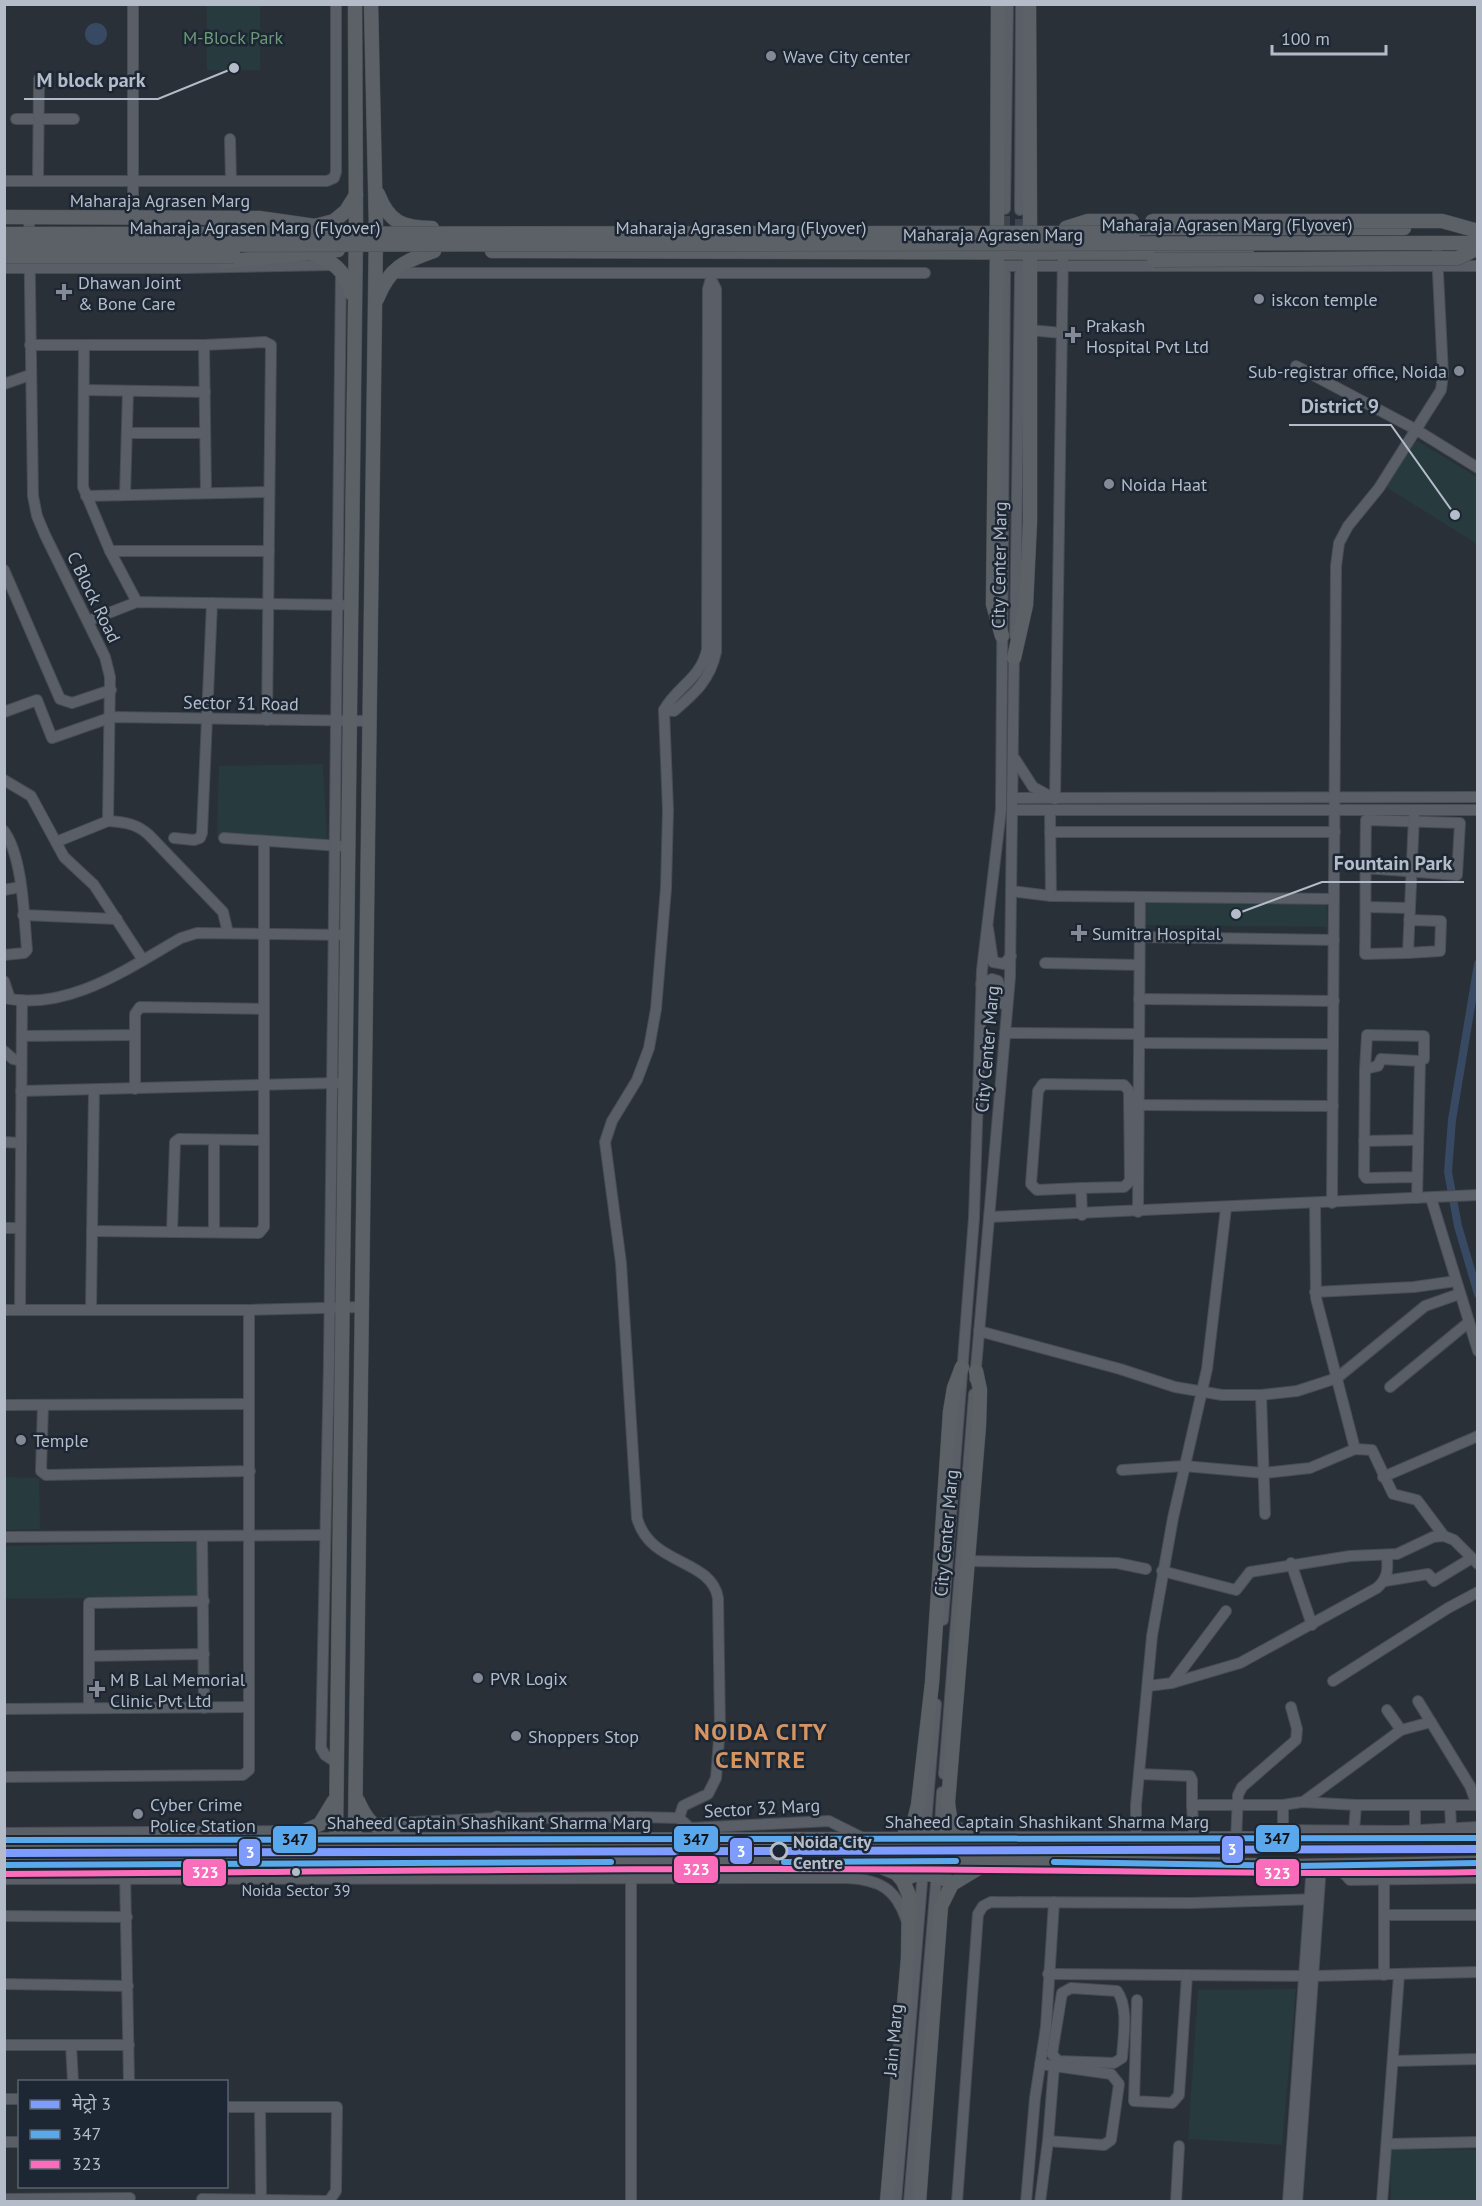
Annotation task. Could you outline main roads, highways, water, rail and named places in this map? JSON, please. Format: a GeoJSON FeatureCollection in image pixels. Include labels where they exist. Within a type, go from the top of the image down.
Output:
{"type":"FeatureCollection","features":[{"type":"Feature","properties":{"kind":"main road"},"geometry":{"type":"LineString","coordinates":[[355,4],[356,255],[345,605],[351,722],[346,1083],[336,1308],[336,1832],[356,1832],[375,226],[371,4]]}},
{"type":"Feature","properties":{"kind":"main road"},"geometry":{"type":"LineString","coordinates":[[997,228],[999,4]]}},
{"type":"Feature","properties":{"kind":"main road"},"geometry":{"type":"LineString","coordinates":[[1029,4],[1030,228]]}},
{"type":"Feature","properties":{"kind":"main road"},"geometry":{"type":"LineString","coordinates":[[374,184],[390,217],[407,226]]}},
{"type":"Feature","properties":{"kind":"main road"},"geometry":{"type":"LineString","coordinates":[[4,226],[315,226],[340,216],[356,195]]}},
{"type":"Feature","properties":{"kind":"main road","name":"Maharaja Agrasen Marg"},"geometry":{"type":"LineString","coordinates":[[4,218],[260,218],[315,226],[356,224],[422,228],[1478,230]]}},
{"type":"Feature","properties":{"kind":"main road"},"geometry":{"type":"LineString","coordinates":[[1066,228],[1088,221],[1442,221],[1478,230]]}},
{"type":"Feature","properties":{"kind":"main road"},"geometry":{"type":"LineString","coordinates":[[762,228],[765,252]]}},
{"type":"Feature","properties":{"kind":"main road"},"geometry":{"type":"LineString","coordinates":[[1169,229],[1172,253]]}},
{"type":"Feature","properties":{"kind":"main road","name":"Maharaja Agrasen Marg (Flyover)"},"geometry":{"type":"LineString","coordinates":[[4,234],[1478,230]]}},
{"type":"Feature","properties":{"kind":"main road","name":"Maharaja Agrasen Marg (Flyover)"},"geometry":{"type":"LineString","coordinates":[[4,245],[1478,243]]}},
{"type":"Feature","properties":{"kind":"main road"},"geometry":{"type":"LineString","coordinates":[[1063,253],[1081,260],[1458,258],[1478,248]]}},
{"type":"Feature","properties":{"kind":"main road"},"geometry":{"type":"LineString","coordinates":[[374,306],[385,280],[402,262],[434,251]]}},
{"type":"Feature","properties":{"kind":"main road","name":"Maharaja Agrasen Marg"},"geometry":{"type":"LineString","coordinates":[[356,255],[434,251],[765,252],[1026,264],[1063,253],[1438,259],[1478,253]]}},
{"type":"Feature","properties":{"kind":"main road"},"geometry":{"type":"LineString","coordinates":[[4,258],[311,253],[356,255]]}},
{"type":"Feature","properties":{"kind":"main road"},"geometry":{"type":"LineString","coordinates":[[4,258],[30,265],[230,262],[311,253],[346,276],[355,307]]}},
{"type":"Feature","properties":{"kind":"main road"},"geometry":{"type":"LineString","coordinates":[[999,264],[993,604],[1002,636]]}},
{"type":"Feature","properties":{"kind":"main road"},"geometry":{"type":"LineString","coordinates":[[1014,658],[1026,605],[1030,521],[1029,330],[1026,264]]}},
{"type":"Feature","properties":{"kind":"main road"},"geometry":{"type":"LineString","coordinates":[[912,1829],[918,1804],[932,1683],[950,1412],[954,1388],[969,1369],[980,1390],[948,1802],[949,1817],[957,1831]]}},
{"type":"Feature","properties":{"kind":"main road"},"geometry":{"type":"LineString","coordinates":[[286,1838],[320,1824],[337,1796]]}},
{"type":"Feature","properties":{"kind":"main road"},"geometry":{"type":"LineString","coordinates":[[356,1796],[366,1818],[379,1830],[410,1839]]}},
{"type":"Feature","properties":{"kind":"main road"},"geometry":{"type":"LineString","coordinates":[[497,1818],[519,1831],[566,1833],[584,1839]]}},
{"type":"Feature","properties":{"kind":"main road"},"geometry":{"type":"LineString","coordinates":[[889,1838],[898,1832],[912,1829],[957,1831],[974,1840]]}},
{"type":"Feature","properties":{"kind":"main road"},"geometry":{"type":"LineString","coordinates":[[1288,1836],[1268,1845],[1264,1851],[1268,1857],[1295,1866]]}},
{"type":"Feature","properties":{"kind":"main road","name":"Shaheed Captain Shashikant Sharma Marg"},"geometry":{"type":"LineString","coordinates":[[4,1840],[889,1838],[1136,1841],[1261,1840],[1288,1836],[1478,1838]]}},
{"type":"Feature","properties":{"kind":"main road"},"geometry":{"type":"LineString","coordinates":[[1197,1840],[1244,1845],[1250,1851],[1246,1857],[1216,1857],[1197,1864]]}},
{"type":"Feature","properties":{"kind":"main road"},"geometry":{"type":"LineString","coordinates":[[4,1865],[631,1861],[1295,1866],[1478,1863]]}},
{"type":"Feature","properties":{"kind":"main road"},"geometry":{"type":"LineString","coordinates":[[869,1862],[896,1873],[903,1881],[909,1895],[909,1924],[886,2202]]}},
{"type":"Feature","properties":{"kind":"main road"},"geometry":{"type":"LineString","coordinates":[[919,2202],[941,1906],[952,1884],[989,1862]]}},
{"type":"Feature","properties":{"kind":"main road"},"geometry":{"type":"LineString","coordinates":[[903,1881],[909,1876],[925,1875],[939,1876],[952,1884]]}},
{"type":"Feature","properties":{"kind":"water"},"geometry":{"type":"Polygon","coordinates":[[[96,23],[104,26],[107,34],[104,42],[96,45],[88,42],[85,34],[88,26],[96,23]]]}},
{"type":"Feature","properties":{"kind":"waterway"},"geometry":{"type":"LineString","coordinates":[[1478,964],[1452,1120],[1448,1172],[1458,1226],[1478,1294]]}},
{"type":"Feature","properties":{"kind":"tunnel"},"geometry":{"type":"LineString","coordinates":[[1005,209],[1005,241]]}},
{"type":"Feature","properties":{"kind":"tunnel"},"geometry":{"type":"LineString","coordinates":[[1020,210],[1020,274]]}},
{"type":"Feature","properties":{"kind":"metro line","name":"3"},"geometry":{"type":"LineString","coordinates":[[4,1853],[1478,1849]]}},
{"type":"Feature","properties":{"kind":"place","name":"Wave City center"},"geometry":{"type":"Point","coordinates":[771,56]}},
{"type":"Feature","properties":{"kind":"place","name":"M block park"},"geometry":{"type":"Point","coordinates":[234,68]}},
{"type":"Feature","properties":{"kind":"place","name":"Dhawan Joint & Bone Care"},"geometry":{"type":"Point","coordinates":[64,292]}},
{"type":"Feature","properties":{"kind":"place","name":"iskcon temple"},"geometry":{"type":"Point","coordinates":[1259,299]}},
{"type":"Feature","properties":{"kind":"place","name":"Prakash Hospital Pvt Ltd"},"geometry":{"type":"Point","coordinates":[1073,335]}},
{"type":"Feature","properties":{"kind":"place","name":"Sub-registrar office, Noida"},"geometry":{"type":"Point","coordinates":[1459,371]}},
{"type":"Feature","properties":{"kind":"place","name":"Noida Haat"},"geometry":{"type":"Point","coordinates":[1109,484]}},
{"type":"Feature","properties":{"kind":"place","name":"District 9"},"geometry":{"type":"Point","coordinates":[1455,515]}},
{"type":"Feature","properties":{"kind":"place","name":"Fountain Park"},"geometry":{"type":"Point","coordinates":[1236,914]}},
{"type":"Feature","properties":{"kind":"place","name":"Sumitra Hospital"},"geometry":{"type":"Point","coordinates":[1079,933]}},
{"type":"Feature","properties":{"kind":"place","name":"Temple"},"geometry":{"type":"Point","coordinates":[21,1440]}},
{"type":"Feature","properties":{"kind":"place","name":"PVR Logix"},"geometry":{"type":"Point","coordinates":[478,1678]}},
{"type":"Feature","properties":{"kind":"place","name":"M B Lal Memorial Clinic Pvt Ltd"},"geometry":{"type":"Point","coordinates":[97,1689]}},
{"type":"Feature","properties":{"kind":"place","name":"Shoppers Stop"},"geometry":{"type":"Point","coordinates":[516,1736]}},
{"type":"Feature","properties":{"kind":"place","name":"Cyber Crime Police Station"},"geometry":{"type":"Point","coordinates":[138,1814]}},
{"type":"Feature","properties":{"kind":"place","name":"Noida City Centre"},"geometry":{"type":"Point","coordinates":[779,1851]}},
{"type":"Feature","properties":{"kind":"place","name":"Noida Sector 39"},"geometry":{"type":"Point","coordinates":[296,1872]}},
{"type":"Feature","properties":{"kind":"district","name":"NOIDA CITY CENTRE"},"geometry":{"type":"Point","coordinates":[761,1745]}},
{"type":"Feature","properties":{"kind":"park label","name":"M-Block Park"},"geometry":{"type":"Point","coordinates":[233,37]}}]}
